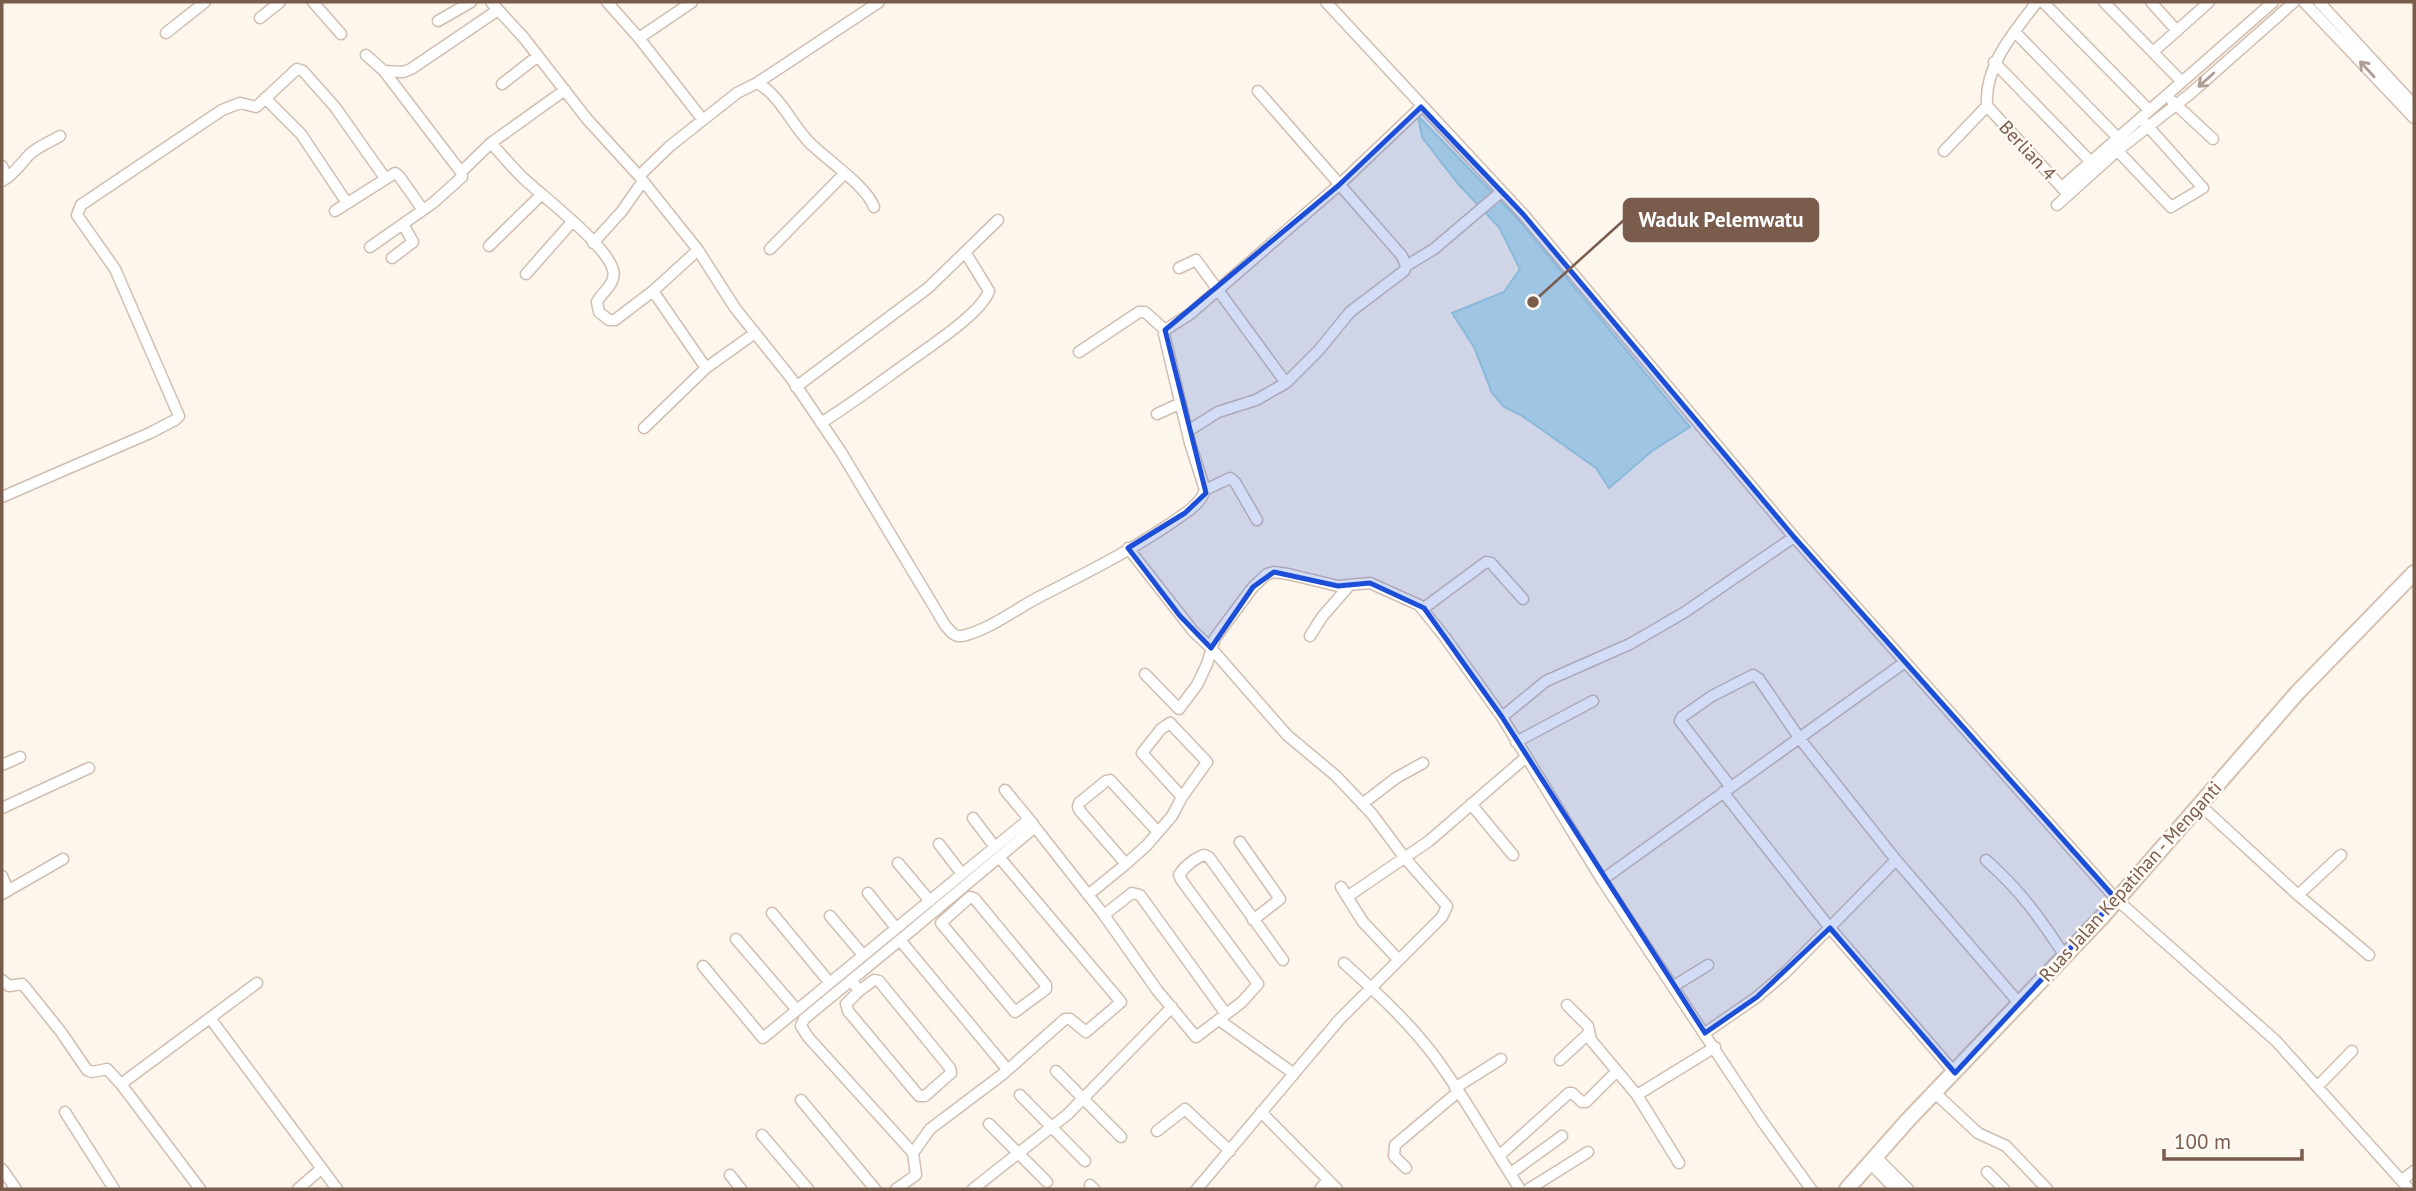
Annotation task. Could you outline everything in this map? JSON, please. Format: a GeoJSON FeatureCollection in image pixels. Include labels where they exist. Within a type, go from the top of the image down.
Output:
{"type":"FeatureCollection","features":[{"type":"Feature","properties":{"kind":"main road","name":"Ruas Jalan Kepatihan - Menganti"},"geometry":{"type":"LineString","coordinates":[[1847,1189],[2065,956],[2298,692],[2414,573]]}},
{"type":"Feature","properties":{"kind":"street"},"geometry":{"type":"LineString","coordinates":[[166,33],[205,2]]}},
{"type":"Feature","properties":{"kind":"street"},"geometry":{"type":"LineString","coordinates":[[260,18],[280,2]]}},
{"type":"Feature","properties":{"kind":"street"},"geometry":{"type":"LineString","coordinates":[[313,2],[341,34]]}},
{"type":"Feature","properties":{"kind":"street"},"geometry":{"type":"LineString","coordinates":[[439,22],[471,2]]}},
{"type":"Feature","properties":{"kind":"street"},"geometry":{"type":"LineString","coordinates":[[607,2],[704,120]]}},
{"type":"Feature","properties":{"kind":"street"},"geometry":{"type":"LineString","coordinates":[[639,38],[692,2]]}},
{"type":"Feature","properties":{"kind":"street"},"geometry":{"type":"LineString","coordinates":[[593,243],[622,211],[641,179],[670,146],[737,93],[757,83],[879,2]]}},
{"type":"Feature","properties":{"kind":"street"},"geometry":{"type":"LineString","coordinates":[[1326,2],[1523,214],[1794,537],[2116,899],[2276,1041],[2409,1189]]}},
{"type":"Feature","properties":{"kind":"street"},"geometry":{"type":"LineString","coordinates":[[1944,151],[1987,106],[1994,62],[2037,2]]}},
{"type":"Feature","properties":{"kind":"street"},"geometry":{"type":"LineString","coordinates":[[2043,2],[2149,110]]}},
{"type":"Feature","properties":{"kind":"street"},"geometry":{"type":"LineString","coordinates":[[2104,2],[2182,82]]}},
{"type":"Feature","properties":{"kind":"street"},"geometry":{"type":"LineString","coordinates":[[2151,2],[2178,30]]}},
{"type":"Feature","properties":{"kind":"street"},"geometry":{"type":"LineString","coordinates":[[2065,191],[2140,118],[2273,2]]}},
{"type":"Feature","properties":{"kind":"street"},"geometry":{"type":"LineString","coordinates":[[2057,205],[2090,161],[2115,143],[2148,126],[2294,2]]}},
{"type":"Feature","properties":{"kind":"street"},"geometry":{"type":"LineString","coordinates":[[2304,2],[2414,105]]}},
{"type":"Feature","properties":{"kind":"street"},"geometry":{"type":"LineString","coordinates":[[2319,2],[2335,29],[2414,118]]}},
{"type":"Feature","properties":{"kind":"street"},"geometry":{"type":"LineString","coordinates":[[2153,52],[2204,3]]}},
{"type":"Feature","properties":{"kind":"street"},"geometry":{"type":"LineString","coordinates":[[384,71],[403,72],[411,69],[494,6],[698,250],[735,308],[821,423],[889,529],[945,625],[955,636],[975,631],[1128,548],[1185,513],[1203,496],[1205,490],[1164,334],[1166,330],[1219,290],[1339,185],[1421,107]]}},
{"type":"Feature","properties":{"kind":"street"},"geometry":{"type":"LineString","coordinates":[[2015,32],[2171,207],[2203,188],[2140,118]]}},
{"type":"Feature","properties":{"kind":"street"},"geometry":{"type":"LineString","coordinates":[[2223,46],[2232,56]]}},
{"type":"Feature","properties":{"kind":"street"},"geometry":{"type":"LineString","coordinates":[[366,55],[384,71],[461,172],[462,177],[423,210],[370,247]]}},
{"type":"Feature","properties":{"kind":"street"},"geometry":{"type":"LineString","coordinates":[[502,84],[538,56]]}},
{"type":"Feature","properties":{"kind":"street"},"geometry":{"type":"LineString","coordinates":[[1994,62],[2090,161]]}},
{"type":"Feature","properties":{"kind":"street"},"geometry":{"type":"LineString","coordinates":[[2,497],[150,433],[179,416],[115,269],[80,220],[78,209],[222,110],[240,103],[256,107],[297,69],[303,71],[335,107],[385,178]]}},
{"type":"Feature","properties":{"kind":"street"},"geometry":{"type":"LineString","coordinates":[[757,83],[763,86],[789,115],[806,139],[858,185],[874,208]]}},
{"type":"Feature","properties":{"kind":"street"},"geometry":{"type":"LineString","coordinates":[[461,172],[491,143],[565,90]]}},
{"type":"Feature","properties":{"kind":"street"},"geometry":{"type":"LineString","coordinates":[[1258,91],[1402,256],[1406,266]]}},
{"type":"Feature","properties":{"kind":"street"},"geometry":{"type":"LineString","coordinates":[[2167,96],[2213,139]]}},
{"type":"Feature","properties":{"kind":"street"},"geometry":{"type":"LineString","coordinates":[[265,98],[301,134],[347,203]]}},
{"type":"Feature","properties":{"kind":"street","name":"Berlian 4"},"geometry":{"type":"LineString","coordinates":[[1987,106],[2065,191]]}},
{"type":"Feature","properties":{"kind":"street"},"geometry":{"type":"LineString","coordinates":[[2,166],[5,180],[22,167],[29,156],[60,136]]}},
{"type":"Feature","properties":{"kind":"street"},"geometry":{"type":"LineString","coordinates":[[491,143],[608,261],[614,272],[611,285],[597,302],[603,316],[609,320],[615,320],[653,291],[698,250]]}},
{"type":"Feature","properties":{"kind":"street"},"geometry":{"type":"LineString","coordinates":[[335,211],[392,173],[397,174],[423,210]]}},
{"type":"Feature","properties":{"kind":"street"},"geometry":{"type":"LineString","coordinates":[[769,249],[844,174]]}},
{"type":"Feature","properties":{"kind":"street"},"geometry":{"type":"LineString","coordinates":[[1188,431],[1218,411],[1256,400],[1286,383],[1319,350],[1350,312],[1404,271],[1406,266],[1434,249],[1501,191]]}},
{"type":"Feature","properties":{"kind":"street"},"geometry":{"type":"LineString","coordinates":[[489,246],[541,195]]}},
{"type":"Feature","properties":{"kind":"street"},"geometry":{"type":"LineString","coordinates":[[796,387],[928,288],[998,220]]}},
{"type":"Feature","properties":{"kind":"street"},"geometry":{"type":"LineString","coordinates":[[526,274],[572,222]]}},
{"type":"Feature","properties":{"kind":"street"},"geometry":{"type":"LineString","coordinates":[[392,258],[413,242],[403,224]]}},
{"type":"Feature","properties":{"kind":"street"},"geometry":{"type":"LineString","coordinates":[[821,423],[888,379],[936,343],[986,298],[989,291],[965,253]]}},
{"type":"Feature","properties":{"kind":"street"},"geometry":{"type":"LineString","coordinates":[[1179,268],[1196,260],[1286,383]]}},
{"type":"Feature","properties":{"kind":"street"},"geometry":{"type":"LineString","coordinates":[[653,291],[706,368]]}},
{"type":"Feature","properties":{"kind":"street"},"geometry":{"type":"LineString","coordinates":[[1079,352],[1139,312],[1145,312],[1166,330]]}},
{"type":"Feature","properties":{"kind":"street"},"geometry":{"type":"LineString","coordinates":[[644,428],[706,368],[755,333]]}},
{"type":"Feature","properties":{"kind":"street"},"geometry":{"type":"LineString","coordinates":[[1157,414],[1181,403]]}},
{"type":"Feature","properties":{"kind":"street"},"geometry":{"type":"LineString","coordinates":[[1205,490],[1230,478],[1257,520]]}},
{"type":"Feature","properties":{"kind":"street"},"geometry":{"type":"LineString","coordinates":[[1502,717],[1546,681],[1630,645],[1685,612],[1794,537]]}},
{"type":"Feature","properties":{"kind":"street"},"geometry":{"type":"LineString","coordinates":[[1128,548],[1186,624],[1243,683],[1286,735],[1336,776],[1372,814],[1404,858],[1447,906],[1442,917],[1398,959],[1293,1073],[1200,1188]]}},
{"type":"Feature","properties":{"kind":"street"},"geometry":{"type":"LineString","coordinates":[[1423,608],[1486,562],[1491,564],[1522,598]]}},
{"type":"Feature","properties":{"kind":"street"},"geometry":{"type":"LineString","coordinates":[[1145,674],[1179,709],[1197,685],[1215,638],[1262,577],[1274,572],[1348,587],[1370,583],[1404,596],[1423,608],[1502,717],[1602,880],[1762,1121],[1811,1189]]}},
{"type":"Feature","properties":{"kind":"street"},"geometry":{"type":"LineString","coordinates":[[1310,636],[1322,617],[1348,587]]}},
{"type":"Feature","properties":{"kind":"street"},"geometry":{"type":"LineString","coordinates":[[1602,880],[1905,662]]}},
{"type":"Feature","properties":{"kind":"street"},"geometry":{"type":"LineString","coordinates":[[1955,1073],[1830,928],[1726,789],[1681,724],[1682,717],[1712,696],[1753,675],[1756,676],[1800,738],[1896,860],[2019,1003]]}},
{"type":"Feature","properties":{"kind":"street"},"geometry":{"type":"LineString","coordinates":[[1516,742],[1593,701]]}},
{"type":"Feature","properties":{"kind":"street"},"geometry":{"type":"LineString","coordinates":[[1090,898],[1172,816],[1182,797],[1208,762],[1170,723],[1161,729],[1142,753],[1182,797]]}},
{"type":"Feature","properties":{"kind":"street"},"geometry":{"type":"LineString","coordinates":[[2,765],[20,757]]}},
{"type":"Feature","properties":{"kind":"street"},"geometry":{"type":"LineString","coordinates":[[1347,897],[1429,841],[1525,758]]}},
{"type":"Feature","properties":{"kind":"street"},"geometry":{"type":"LineString","coordinates":[[1362,804],[1396,778],[1423,763]]}},
{"type":"Feature","properties":{"kind":"street"},"geometry":{"type":"LineString","coordinates":[[2,808],[89,768]]}},
{"type":"Feature","properties":{"kind":"street"},"geometry":{"type":"LineString","coordinates":[[1126,864],[1080,811],[1079,803],[1110,780],[1158,832]]}},
{"type":"Feature","properties":{"kind":"street"},"geometry":{"type":"LineString","coordinates":[[1005,790],[1196,1037],[1242,1002],[1258,984],[1182,881],[1179,875],[1182,871],[1200,856],[1209,857],[1283,960]]}},
{"type":"Feature","properties":{"kind":"street"},"geometry":{"type":"LineString","coordinates":[[1471,804],[1513,855]]}},
{"type":"Feature","properties":{"kind":"street"},"geometry":{"type":"LineString","coordinates":[[2199,804],[2298,895],[2369,955]]}},
{"type":"Feature","properties":{"kind":"street"},"geometry":{"type":"LineString","coordinates":[[913,1153],[930,1129],[1007,1069],[1065,1019],[1070,1019],[1086,1032],[1121,1003],[997,852],[973,818]]}},
{"type":"Feature","properties":{"kind":"street"},"geometry":{"type":"LineString","coordinates":[[896,1189],[916,1175],[913,1153],[808,1037],[802,1026],[804,1019],[949,900],[997,852],[1032,823]]}},
{"type":"Feature","properties":{"kind":"street"},"geometry":{"type":"LineString","coordinates":[[1240,842],[1280,898],[1253,920]]}},
{"type":"Feature","properties":{"kind":"street"},"geometry":{"type":"LineString","coordinates":[[939,844],[962,874]]}},
{"type":"Feature","properties":{"kind":"street"},"geometry":{"type":"LineString","coordinates":[[703,966],[763,1038],[962,874],[997,852]]}},
{"type":"Feature","properties":{"kind":"street"},"geometry":{"type":"LineString","coordinates":[[2298,895],[2341,855]]}},
{"type":"Feature","properties":{"kind":"street"},"geometry":{"type":"LineString","coordinates":[[2,876],[5,892],[63,859]]}},
{"type":"Feature","properties":{"kind":"street"},"geometry":{"type":"LineString","coordinates":[[1705,1032],[1757,997],[1830,928],[1896,860]]}},
{"type":"Feature","properties":{"kind":"street"},"geometry":{"type":"LineString","coordinates":[[1986,860],[2030,904],[2065,956]]}},
{"type":"Feature","properties":{"kind":"street"},"geometry":{"type":"LineString","coordinates":[[898,863],[930,901]]}},
{"type":"Feature","properties":{"kind":"street"},"geometry":{"type":"LineString","coordinates":[[1341,887],[1363,922],[1398,959]]}},
{"type":"Feature","properties":{"kind":"street"},"geometry":{"type":"LineString","coordinates":[[868,893],[896,929]]}},
{"type":"Feature","properties":{"kind":"street"},"geometry":{"type":"LineString","coordinates":[[1103,914],[1132,893],[1139,895],[1222,1017],[1293,1073]]}},
{"type":"Feature","properties":{"kind":"street"},"geometry":{"type":"LineString","coordinates":[[970,897],[974,898],[1046,985],[1046,989],[1015,1013],[943,926],[942,921],[957,909],[970,897]]}},
{"type":"Feature","properties":{"kind":"street"},"geometry":{"type":"LineString","coordinates":[[949,900],[957,909]]}},
{"type":"Feature","properties":{"kind":"street"},"geometry":{"type":"LineString","coordinates":[[772,913],[830,983]]}},
{"type":"Feature","properties":{"kind":"street"},"geometry":{"type":"LineString","coordinates":[[830,916],[863,955]]}},
{"type":"Feature","properties":{"kind":"street"},"geometry":{"type":"LineString","coordinates":[[736,939],[797,1010]]}},
{"type":"Feature","properties":{"kind":"street"},"geometry":{"type":"LineString","coordinates":[[900,940],[1007,1069]]}},
{"type":"Feature","properties":{"kind":"street"},"geometry":{"type":"LineString","coordinates":[[1345,962],[1422,1041],[1457,1090],[1520,1189]]}},
{"type":"Feature","properties":{"kind":"street"},"geometry":{"type":"LineString","coordinates":[[1674,986],[1708,965]]}},
{"type":"Feature","properties":{"kind":"street"},"geometry":{"type":"LineString","coordinates":[[851,980],[859,991]]}},
{"type":"Feature","properties":{"kind":"street"},"geometry":{"type":"LineString","coordinates":[[874,980],[879,981],[950,1068],[951,1073],[925,1096],[919,1096],[848,1011],[846,1004],[859,991],[874,980]]}},
{"type":"Feature","properties":{"kind":"street"},"geometry":{"type":"LineString","coordinates":[[2,981],[9,986],[22,984],[25,987],[87,1070],[92,1072],[107,1069],[200,1189]]}},
{"type":"Feature","properties":{"kind":"street"},"geometry":{"type":"LineString","coordinates":[[121,1084],[257,983]]}},
{"type":"Feature","properties":{"kind":"street"},"geometry":{"type":"LineString","coordinates":[[1567,1005],[1588,1026],[1591,1040],[1637,1095],[1679,1163]]}},
{"type":"Feature","properties":{"kind":"street"},"geometry":{"type":"LineString","coordinates":[[973,1189],[1084,1099],[1172,1007]]}},
{"type":"Feature","properties":{"kind":"street"},"geometry":{"type":"LineString","coordinates":[[210,1018],[337,1189]]}},
{"type":"Feature","properties":{"kind":"street"},"geometry":{"type":"LineString","coordinates":[[1560,1060],[1589,1033]]}},
{"type":"Feature","properties":{"kind":"street"},"geometry":{"type":"LineString","coordinates":[[1637,1095],[1715,1047]]}},
{"type":"Feature","properties":{"kind":"street"},"geometry":{"type":"LineString","coordinates":[[2318,1086],[2352,1051]]}},
{"type":"Feature","properties":{"kind":"street"},"geometry":{"type":"LineString","coordinates":[[1406,1167],[1394,1156],[1395,1145],[1457,1090],[1501,1059]]}},
{"type":"Feature","properties":{"kind":"street"},"geometry":{"type":"LineString","coordinates":[[1056,1071],[1121,1137]]}},
{"type":"Feature","properties":{"kind":"street"},"geometry":{"type":"LineString","coordinates":[[1500,1155],[1569,1093],[1584,1102],[1616,1072]]}},
{"type":"Feature","properties":{"kind":"street"},"geometry":{"type":"LineString","coordinates":[[1935,1093],[1978,1133],[2006,1146],[2048,1189]]}},
{"type":"Feature","properties":{"kind":"street"},"geometry":{"type":"LineString","coordinates":[[1020,1095],[1085,1161]]}},
{"type":"Feature","properties":{"kind":"street"},"geometry":{"type":"LineString","coordinates":[[801,1100],[875,1189]]}},
{"type":"Feature","properties":{"kind":"street"},"geometry":{"type":"LineString","coordinates":[[1157,1131],[1185,1109],[1230,1151]]}},
{"type":"Feature","properties":{"kind":"street"},"geometry":{"type":"LineString","coordinates":[[65,1112],[114,1189]]}},
{"type":"Feature","properties":{"kind":"street"},"geometry":{"type":"LineString","coordinates":[[1261,1112],[1337,1189]]}},
{"type":"Feature","properties":{"kind":"street"},"geometry":{"type":"LineString","coordinates":[[989,1124],[1047,1182]]}},
{"type":"Feature","properties":{"kind":"street"},"geometry":{"type":"LineString","coordinates":[[762,1135],[808,1189]]}},
{"type":"Feature","properties":{"kind":"street"},"geometry":{"type":"LineString","coordinates":[[1511,1173],[1562,1136]]}},
{"type":"Feature","properties":{"kind":"street"},"geometry":{"type":"LineString","coordinates":[[1529,1189],[1588,1152]]}},
{"type":"Feature","properties":{"kind":"street"},"geometry":{"type":"LineString","coordinates":[[1873,1160],[1895,1189]]}},
{"type":"Feature","properties":{"kind":"street"},"geometry":{"type":"LineString","coordinates":[[1873,1160],[1908,1189]]}},
{"type":"Feature","properties":{"kind":"street"},"geometry":{"type":"LineString","coordinates":[[2,1169],[16,1189]]}},
{"type":"Feature","properties":{"kind":"street"},"geometry":{"type":"LineString","coordinates":[[298,1189],[321,1169]]}},
{"type":"Feature","properties":{"kind":"street"},"geometry":{"type":"LineString","coordinates":[[2402,1180],[2414,1171]]}},
{"type":"Feature","properties":{"kind":"street"},"geometry":{"type":"LineString","coordinates":[[1987,1172],[2004,1189]]}},
{"type":"Feature","properties":{"kind":"street"},"geometry":{"type":"LineString","coordinates":[[730,1175],[741,1189]]}},
{"type":"Feature","properties":{"kind":"street"},"geometry":{"type":"LineString","coordinates":[[1320,1189],[1328,1180]]}},
{"type":"Feature","properties":{"kind":"highlighted area"},"geometry":{"type":"Polygon","coordinates":[[[1421,107],[1523,214],[1794,537],[2116,899],[1955,1073],[1830,928],[1757,997],[1705,1033],[1502,717],[1424,608],[1370,583],[1338,586],[1274,572],[1253,587],[1211,648],[1180,616],[1128,548],[1185,513],[1206,493],[1165,330],[1339,185],[1421,107]]]}},
{"type":"Feature","properties":{"kind":"water"},"geometry":{"type":"Polygon","coordinates":[[[1418,116],[1517,218],[1690,427],[1652,451],[1609,488],[1596,468],[1521,415],[1504,407],[1492,393],[1474,347],[1452,313],[1504,292],[1520,269],[1499,227],[1459,185],[1422,137],[1418,116]]]}},
{"type":"Feature","properties":{"kind":"place","name":"Waduk Pelemwatu"},"geometry":{"type":"Point","coordinates":[1533,302]}}]}
